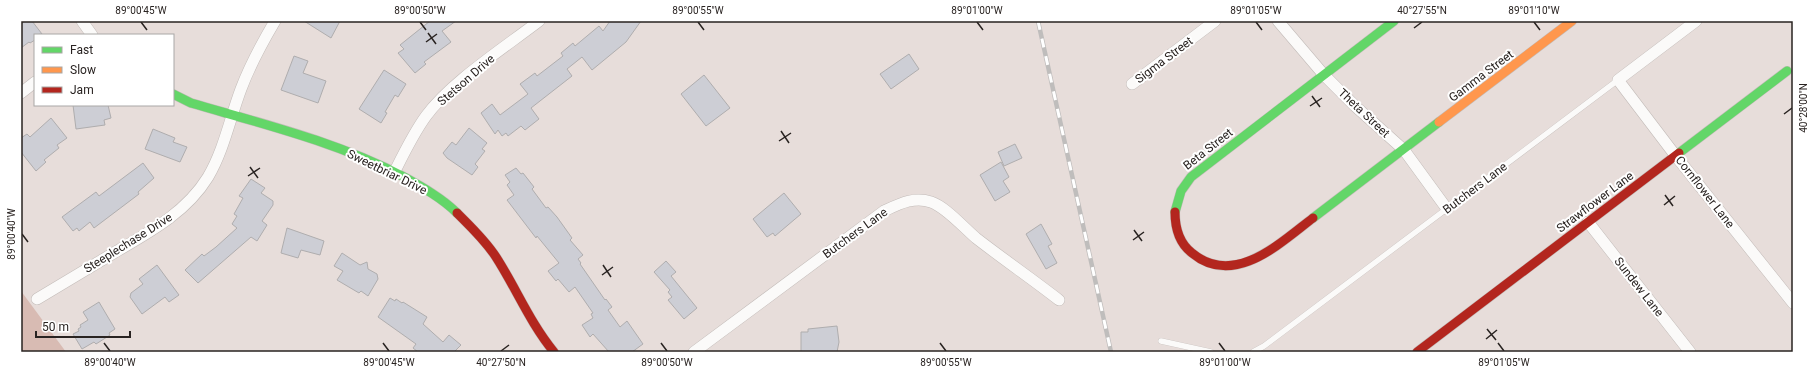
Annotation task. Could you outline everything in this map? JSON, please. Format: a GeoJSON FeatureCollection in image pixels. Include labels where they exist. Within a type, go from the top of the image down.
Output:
{"type":"FeatureCollection","features":[{"type":"Feature","properties":{"kind":"street"},"geometry":{"type":"LineString","coordinates":[[82,21],[91,34]]}},
{"type":"Feature","properties":{"kind":"street","name":"Steeplechase Drive"},"geometry":{"type":"LineString","coordinates":[[37,299],[170,218],[191,198],[208,177],[221,150],[231,116],[252,62],[275,21]]}},
{"type":"Feature","properties":{"kind":"street","name":"Stetson Drive"},"geometry":{"type":"LineString","coordinates":[[394,173],[409,143],[427,115],[449,91],[539,21]]}},
{"type":"Feature","properties":{"kind":"street","name":"Sigma Street"},"geometry":{"type":"LineString","coordinates":[[1132,84],[1215,21]]}},
{"type":"Feature","properties":{"kind":"street","name":"Theta Street"},"geometry":{"type":"LineString","coordinates":[[1278,21],[1324,75],[1355,106],[1404,150],[1446,209]]}},
{"type":"Feature","properties":{"kind":"street","name":"Beta Street"},"geometry":{"type":"LineString","coordinates":[[1394,21],[1191,176],[1184,184],[1174,206],[1178,235],[1184,246],[1193,256],[1203,262],[1218,267],[1248,263],[1276,246],[1404,150]]}},
{"type":"Feature","properties":{"kind":"street","name":"Gamma Street"},"geometry":{"type":"LineString","coordinates":[[1404,150],[1572,21]]}},
{"type":"Feature","properties":{"kind":"street","name":"Butchers Lane"},"geometry":{"type":"LineString","coordinates":[[1618,80],[1696,21]]}},
{"type":"Feature","properties":{"kind":"street","name":"Strawflower Lane"},"geometry":{"type":"LineString","coordinates":[[1418,352],[1787,71]]}},
{"type":"Feature","properties":{"kind":"street","name":"Cornflower Lane"},"geometry":{"type":"LineString","coordinates":[[1618,80],[1675,155],[1793,303]]}},
{"type":"Feature","properties":{"kind":"street"},"geometry":{"type":"LineString","coordinates":[[21,93],[34,83]]}},
{"type":"Feature","properties":{"kind":"street","name":"Sweetbriar Drive"},"geometry":{"type":"LineString","coordinates":[[174,94],[191,103],[292,133],[348,152],[394,173],[435,196],[458,213],[478,233],[491,251],[537,331],[554,352]]}},
{"type":"Feature","properties":{"kind":"street","name":"Butchers Lane"},"geometry":{"type":"LineString","coordinates":[[694,352],[884,211],[902,202],[922,200],[939,206],[976,237],[1059,300]]}},
{"type":"Feature","properties":{"kind":"street","name":"Sundew Lane"},"geometry":{"type":"LineString","coordinates":[[1588,222],[1690,352]]}},
{"type":"Feature","properties":{"kind":"lane","name":"Butchers Lane"},"geometry":{"type":"LineString","coordinates":[[1253,352],[1264,346],[1618,80]]}},
{"type":"Feature","properties":{"kind":"lane"},"geometry":{"type":"LineString","coordinates":[[1161,341],[1210,352]]}},
{"type":"Feature","properties":{"kind":"shaded area"},"geometry":{"type":"Polygon","coordinates":[[[21,291],[66,352],[21,352],[21,291]]]}},
{"type":"Feature","properties":{"kind":"building"},"geometry":{"type":"Polygon","coordinates":[[[25,21],[32,21],[42,34],[34,34],[34,41],[30,43],[29,42],[21,48],[21,24],[25,21]]]}},
{"type":"Feature","properties":{"kind":"building"},"geometry":{"type":"Polygon","coordinates":[[[304,21],[340,21],[331,38],[304,21]]]}},
{"type":"Feature","properties":{"kind":"building"},"geometry":{"type":"Polygon","coordinates":[[[430,21],[456,21],[442,31],[451,42],[424,62],[426,64],[415,73],[398,53],[404,49],[400,45],[430,21]]]}},
{"type":"Feature","properties":{"kind":"building"},"geometry":{"type":"Polygon","coordinates":[[[610,21],[641,21],[626,42],[592,70],[582,57],[567,69],[572,76],[531,108],[539,119],[525,130],[521,126],[508,136],[506,133],[502,136],[498,130],[495,134],[481,113],[492,104],[500,115],[528,94],[520,84],[535,73],[537,76],[563,56],[561,53],[573,43],[575,46],[599,26],[603,31],[610,21]]]}},
{"type":"Feature","properties":{"kind":"building"},"geometry":{"type":"Polygon","coordinates":[[[909,54],[919,69],[891,89],[880,74],[909,54]]]}},
{"type":"Feature","properties":{"kind":"building"},"geometry":{"type":"Polygon","coordinates":[[[294,56],[308,61],[303,73],[326,81],[318,103],[281,90],[294,56]]]}},
{"type":"Feature","properties":{"kind":"building"},"geometry":{"type":"Polygon","coordinates":[[[384,70],[406,84],[398,97],[395,95],[385,112],[387,113],[381,123],[359,109],[384,70]]]}},
{"type":"Feature","properties":{"kind":"building"},"geometry":{"type":"Polygon","coordinates":[[[704,75],[730,108],[706,126],[681,94],[704,75]]]}},
{"type":"Feature","properties":{"kind":"building"},"geometry":{"type":"Polygon","coordinates":[[[73,106],[108,106],[111,118],[104,120],[105,125],[76,129],[73,106]]]}},
{"type":"Feature","properties":{"kind":"building"},"geometry":{"type":"Polygon","coordinates":[[[51,118],[67,138],[57,145],[59,148],[44,160],[46,162],[36,171],[21,152],[21,138],[27,134],[30,137],[51,118]]]}},
{"type":"Feature","properties":{"kind":"building"},"geometry":{"type":"Polygon","coordinates":[[[469,128],[487,143],[482,149],[485,151],[475,164],[478,167],[472,175],[447,158],[443,153],[452,142],[456,145],[469,128]]]}},
{"type":"Feature","properties":{"kind":"building"},"geometry":{"type":"Polygon","coordinates":[[[153,129],[175,138],[173,142],[187,147],[180,162],[145,149],[153,129]]]}},
{"type":"Feature","properties":{"kind":"building"},"geometry":{"type":"Polygon","coordinates":[[[1015,144],[1022,158],[1004,166],[998,152],[1015,144]]]}},
{"type":"Feature","properties":{"kind":"building"},"geometry":{"type":"Polygon","coordinates":[[[1001,162],[1009,177],[1003,181],[1010,192],[995,201],[980,175],[1001,162]]]}},
{"type":"Feature","properties":{"kind":"building"},"geometry":{"type":"Polygon","coordinates":[[[143,163],[154,178],[138,192],[139,194],[94,228],[90,222],[79,231],[77,228],[73,231],[62,217],[96,192],[99,196],[143,163]]]}},
{"type":"Feature","properties":{"kind":"building"},"geometry":{"type":"Polygon","coordinates":[[[516,168],[521,174],[523,173],[534,187],[532,189],[546,208],[548,207],[557,217],[572,238],[570,240],[583,255],[578,259],[581,263],[580,264],[605,300],[606,299],[612,307],[608,310],[620,327],[627,321],[643,344],[632,352],[609,352],[593,334],[590,337],[582,325],[593,318],[591,314],[593,313],[575,287],[569,292],[558,279],[556,281],[548,271],[559,263],[537,236],[536,238],[507,200],[514,195],[507,185],[510,182],[505,175],[516,168]]]}},
{"type":"Feature","properties":{"kind":"building"},"geometry":{"type":"Polygon","coordinates":[[[251,179],[265,188],[261,193],[273,201],[273,205],[262,221],[267,225],[257,241],[251,237],[198,283],[185,270],[202,254],[204,256],[237,228],[232,224],[237,216],[234,214],[243,198],[239,196],[251,179]]]}},
{"type":"Feature","properties":{"kind":"building"},"geometry":{"type":"Polygon","coordinates":[[[784,193],[801,214],[775,236],[773,233],[767,237],[753,219],[784,193]]]}},
{"type":"Feature","properties":{"kind":"building"},"geometry":{"type":"Polygon","coordinates":[[[1041,224],[1052,244],[1048,246],[1057,263],[1046,269],[1026,234],[1041,224]]]}},
{"type":"Feature","properties":{"kind":"building"},"geometry":{"type":"Polygon","coordinates":[[[287,228],[324,241],[320,255],[301,250],[298,258],[281,253],[287,228]]]}},
{"type":"Feature","properties":{"kind":"building"},"geometry":{"type":"Polygon","coordinates":[[[342,253],[360,265],[367,262],[368,269],[377,274],[378,279],[368,296],[361,291],[359,293],[337,280],[343,271],[334,266],[342,253]]]}},
{"type":"Feature","properties":{"kind":"building"},"geometry":{"type":"Polygon","coordinates":[[[666,261],[676,272],[671,276],[697,308],[684,319],[668,300],[672,297],[668,292],[670,290],[654,272],[666,261]]]}},
{"type":"Feature","properties":{"kind":"building"},"geometry":{"type":"Polygon","coordinates":[[[157,265],[179,295],[169,302],[165,297],[142,314],[130,297],[131,293],[143,284],[139,279],[157,265]]]}},
{"type":"Feature","properties":{"kind":"building"},"geometry":{"type":"Polygon","coordinates":[[[390,298],[395,301],[396,299],[402,303],[403,302],[427,317],[423,324],[443,342],[449,335],[461,345],[454,352],[418,352],[413,348],[416,344],[378,317],[390,298]]]}},
{"type":"Feature","properties":{"kind":"building"},"geometry":{"type":"Polygon","coordinates":[[[99,302],[115,329],[109,333],[110,335],[96,344],[94,342],[82,349],[73,334],[79,331],[78,329],[81,327],[80,325],[88,320],[83,312],[99,302]]]}},
{"type":"Feature","properties":{"kind":"building"},"geometry":{"type":"Polygon","coordinates":[[[837,326],[839,342],[837,352],[801,352],[801,332],[808,332],[808,329],[837,326]]]}},
{"type":"Feature","properties":{"kind":"railway"},"geometry":{"type":"LineString","coordinates":[[1038,21],[1111,352]]}},
{"type":"Feature","properties":{"kind":"traffic: fast"},"geometry":{"type":"LineString","coordinates":[[1175,212],[1181,191],[1191,177],[1394,21]]}},
{"type":"Feature","properties":{"kind":"traffic: fast"},"geometry":{"type":"LineString","coordinates":[[1679,153],[1787,71]]}},
{"type":"Feature","properties":{"kind":"traffic: fast"},"geometry":{"type":"LineString","coordinates":[[174,94],[191,103],[272,126],[353,154],[404,177],[438,198],[457,213]]}},
{"type":"Feature","properties":{"kind":"traffic: fast"},"geometry":{"type":"LineString","coordinates":[[1313,218],[1439,122]]}},
{"type":"Feature","properties":{"kind":"traffic: slow"},"geometry":{"type":"LineString","coordinates":[[1439,122],[1572,21]]}},
{"type":"Feature","properties":{"kind":"traffic: jam"},"geometry":{"type":"LineString","coordinates":[[1417,352],[1679,153]]}},
{"type":"Feature","properties":{"kind":"traffic: jam"},"geometry":{"type":"LineString","coordinates":[[1175,212],[1176,224],[1184,245],[1192,253],[1208,263],[1224,266],[1240,264],[1256,258],[1286,239],[1313,218]]}},
{"type":"Feature","properties":{"kind":"traffic: jam"},"geometry":{"type":"LineString","coordinates":[[457,213],[478,234],[492,251],[530,317],[545,341],[554,352]]}}]}
